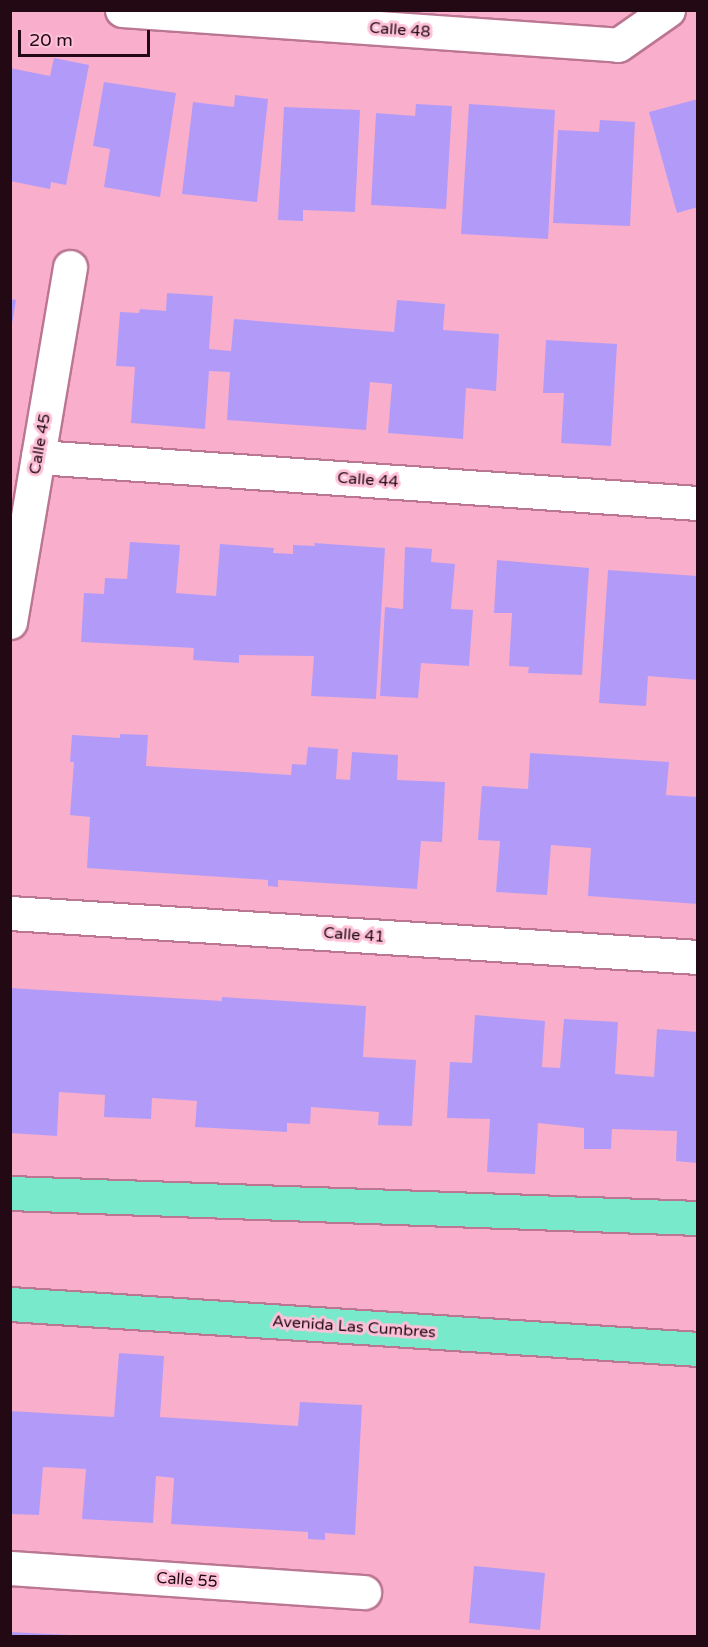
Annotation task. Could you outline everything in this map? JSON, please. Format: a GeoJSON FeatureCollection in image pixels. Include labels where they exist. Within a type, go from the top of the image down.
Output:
{"type":"FeatureCollection","features":[{"type":"Feature","properties":{"kind":"highway"},"geometry":{"type":"LineString","coordinates":[[10,1193],[698,1218]]}},
{"type":"Feature","properties":{"kind":"highway","name":"Avenida Las Cumbres"},"geometry":{"type":"LineString","coordinates":[[10,1304],[698,1349]]}},
{"type":"Feature","properties":{"kind":"street","name":"Calle 48"},"geometry":{"type":"LineString","coordinates":[[122,10],[618,45],[668,10]]}},
{"type":"Feature","properties":{"kind":"street","name":"Calle 45"},"geometry":{"type":"LineString","coordinates":[[10,622],[70,267]]}},
{"type":"Feature","properties":{"kind":"street","name":"Calle 44"},"geometry":{"type":"LineString","coordinates":[[38,458],[698,503]]}},
{"type":"Feature","properties":{"kind":"street","name":"Calle 41"},"geometry":{"type":"LineString","coordinates":[[10,913],[698,957]]}},
{"type":"Feature","properties":{"kind":"street","name":"Calle 55"},"geometry":{"type":"LineString","coordinates":[[10,1568],[364,1592]]}},
{"type":"Feature","properties":{"kind":"building"},"geometry":{"type":"Polygon","coordinates":[[[54,58],[89,65],[66,185],[51,182],[50,189],[10,181],[10,68],[50,76],[54,58]]]}},
{"type":"Feature","properties":{"kind":"building"},"geometry":{"type":"Polygon","coordinates":[[[104,82],[176,93],[160,197],[104,187],[110,149],[93,146],[104,82]]]}},
{"type":"Feature","properties":{"kind":"building"},"geometry":{"type":"Polygon","coordinates":[[[235,95],[268,99],[257,202],[182,194],[193,102],[234,107],[235,95]]]}},
{"type":"Feature","properties":{"kind":"building"},"geometry":{"type":"Polygon","coordinates":[[[698,99],[698,207],[677,213],[649,112],[698,99]]]}},
{"type":"Feature","properties":{"kind":"building"},"geometry":{"type":"Polygon","coordinates":[[[416,104],[452,106],[446,209],[371,205],[376,113],[415,116],[416,104]]]}},
{"type":"Feature","properties":{"kind":"building"},"geometry":{"type":"Polygon","coordinates":[[[469,104],[555,110],[548,239],[461,234],[469,104]]]}},
{"type":"Feature","properties":{"kind":"building"},"geometry":{"type":"Polygon","coordinates":[[[284,107],[360,110],[355,212],[303,210],[303,221],[278,220],[284,107]]]}},
{"type":"Feature","properties":{"kind":"building"},"geometry":{"type":"Polygon","coordinates":[[[600,120],[635,122],[630,226],[553,223],[558,130],[599,132],[600,120]]]}},
{"type":"Feature","properties":{"kind":"building"},"geometry":{"type":"Polygon","coordinates":[[[167,293],[213,296],[209,349],[231,351],[234,319],[394,332],[397,300],[445,304],[443,330],[499,334],[496,391],[466,388],[463,439],[388,433],[392,384],[370,382],[366,430],[227,420],[230,372],[209,371],[205,429],[131,423],[135,367],[116,366],[120,312],[139,313],[140,309],[166,311],[167,293]]]}},
{"type":"Feature","properties":{"kind":"building"},"geometry":{"type":"Polygon","coordinates":[[[10,299],[16,300],[12,324],[10,324],[10,299]]]}},
{"type":"Feature","properties":{"kind":"building"},"geometry":{"type":"Polygon","coordinates":[[[546,340],[617,344],[611,446],[561,443],[564,393],[543,393],[546,340]]]}},
{"type":"Feature","properties":{"kind":"building"},"geometry":{"type":"Polygon","coordinates":[[[130,542],[180,545],[176,593],[216,596],[220,544],[274,548],[273,553],[293,554],[293,545],[315,546],[314,543],[385,548],[376,699],[311,696],[314,656],[239,655],[239,663],[193,660],[194,648],[81,642],[84,593],[104,594],[105,578],[127,579],[130,542]]]}},
{"type":"Feature","properties":{"kind":"building"},"geometry":{"type":"Polygon","coordinates":[[[405,547],[432,549],[431,562],[455,564],[451,609],[473,610],[469,666],[421,663],[418,698],[380,696],[385,607],[403,609],[405,547]]]}},
{"type":"Feature","properties":{"kind":"building"},"geometry":{"type":"Polygon","coordinates":[[[497,560],[589,568],[582,675],[528,673],[529,667],[509,666],[512,613],[494,613],[497,560]]]}},
{"type":"Feature","properties":{"kind":"building"},"geometry":{"type":"Polygon","coordinates":[[[608,570],[698,576],[698,680],[648,676],[646,706],[599,703],[608,570]]]}},
{"type":"Feature","properties":{"kind":"building"},"geometry":{"type":"Polygon","coordinates":[[[120,734],[148,735],[146,766],[291,775],[292,764],[306,765],[308,747],[338,749],[336,779],[350,780],[352,752],[398,755],[397,780],[445,782],[442,842],[421,841],[417,889],[278,880],[278,887],[268,886],[268,880],[87,868],[90,817],[70,815],[74,762],[70,762],[72,735],[120,738],[120,734]]]}},
{"type":"Feature","properties":{"kind":"building"},"geometry":{"type":"Polygon","coordinates":[[[530,753],[669,762],[666,795],[698,797],[698,904],[588,896],[591,848],[551,845],[547,895],[496,892],[500,841],[478,840],[482,786],[528,789],[530,753]]]}},
{"type":"Feature","properties":{"kind":"building"},"geometry":{"type":"Polygon","coordinates":[[[10,988],[222,1001],[222,997],[366,1006],[363,1057],[416,1060],[412,1126],[378,1125],[379,1112],[311,1107],[310,1124],[287,1123],[287,1132],[195,1127],[197,1101],[152,1098],[151,1119],[104,1117],[105,1095],[59,1092],[57,1136],[10,1133],[10,988]]]}},
{"type":"Feature","properties":{"kind":"building"},"geometry":{"type":"Polygon","coordinates":[[[475,1015],[545,1021],[542,1067],[560,1068],[564,1019],[618,1022],[615,1074],[654,1077],[657,1029],[698,1032],[698,1163],[676,1161],[677,1131],[612,1129],[611,1149],[584,1149],[584,1128],[538,1123],[535,1174],[487,1172],[490,1119],[447,1118],[450,1062],[472,1063],[475,1015]]]}},
{"type":"Feature","properties":{"kind":"building"},"geometry":{"type":"Polygon","coordinates":[[[119,1353],[164,1356],[160,1417],[298,1426],[300,1402],[362,1405],[355,1535],[325,1533],[325,1540],[308,1539],[308,1532],[171,1524],[174,1478],[156,1476],[153,1523],[82,1519],[86,1469],[43,1467],[39,1515],[10,1514],[10,1411],[114,1417],[119,1353]]]}},
{"type":"Feature","properties":{"kind":"building"},"geometry":{"type":"Polygon","coordinates":[[[474,1566],[545,1573],[540,1630],[469,1623],[474,1566]]]}},
{"type":"Feature","properties":{"kind":"building"},"geometry":{"type":"Polygon","coordinates":[[[10,1632],[71,1635],[71,1636],[10,1636],[10,1632]]]}}]}
